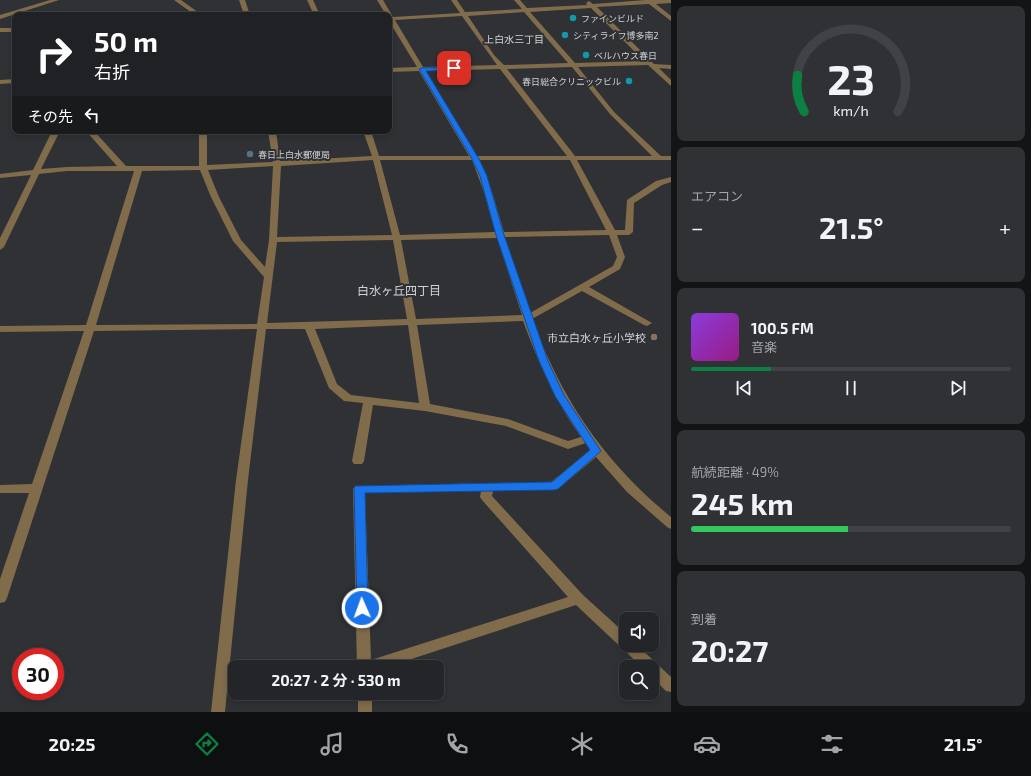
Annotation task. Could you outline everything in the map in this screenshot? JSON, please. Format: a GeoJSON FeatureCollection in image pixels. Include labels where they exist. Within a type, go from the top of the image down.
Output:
{"type":"FeatureCollection","features":[{"type":"Feature","properties":{"kind":"street"},"geometry":{"type":"LineString","coordinates":[[14,12],[56,0]]}},
{"type":"Feature","properties":{"kind":"street"},"geometry":{"type":"LineString","coordinates":[[177,0],[195,12]]}},
{"type":"Feature","properties":{"kind":"street"},"geometry":{"type":"LineString","coordinates":[[242,0],[246,12]]}},
{"type":"Feature","properties":{"kind":"street"},"geometry":{"type":"LineString","coordinates":[[310,0],[316,12]]}},
{"type":"Feature","properties":{"kind":"street"},"geometry":{"type":"LineString","coordinates":[[380,0],[387,12]]}},
{"type":"Feature","properties":{"kind":"street"},"geometry":{"type":"LineString","coordinates":[[0,330],[309,326],[528,318],[617,266],[621,257],[612,233],[572,158],[492,56],[454,0]]}},
{"type":"Feature","properties":{"kind":"street"},"geometry":{"type":"LineString","coordinates":[[517,0],[612,113],[659,158]]}},
{"type":"Feature","properties":{"kind":"street"},"geometry":{"type":"LineString","coordinates":[[586,0],[671,84]]}},
{"type":"Feature","properties":{"kind":"street"},"geometry":{"type":"LineString","coordinates":[[392,18],[650,1],[671,1]]}},
{"type":"Feature","properties":{"kind":"street"},"geometry":{"type":"LineString","coordinates":[[650,1],[671,19]]}},
{"type":"Feature","properties":{"kind":"street"},"geometry":{"type":"LineString","coordinates":[[0,17],[12,13]]}},
{"type":"Feature","properties":{"kind":"street"},"geometry":{"type":"LineString","coordinates":[[392,21],[422,69],[484,176],[500,235],[528,318],[543,361],[560,396],[596,451],[633,491],[671,524]]}},
{"type":"Feature","properties":{"kind":"street"},"geometry":{"type":"LineString","coordinates":[[0,30],[12,30]]}},
{"type":"Feature","properties":{"kind":"street"},"geometry":{"type":"LineString","coordinates":[[392,70],[573,65],[670,66]]}},
{"type":"Feature","properties":{"kind":"street"},"geometry":{"type":"LineString","coordinates":[[0,82],[12,81]]}},
{"type":"Feature","properties":{"kind":"street"},"geometry":{"type":"LineString","coordinates":[[0,247],[54,134]]}},
{"type":"Feature","properties":{"kind":"street"},"geometry":{"type":"LineString","coordinates":[[93,134],[123,168]]}},
{"type":"Feature","properties":{"kind":"street"},"geometry":{"type":"LineString","coordinates":[[203,134],[203,168],[215,197],[237,241],[269,276]]}},
{"type":"Feature","properties":{"kind":"street"},"geometry":{"type":"LineString","coordinates":[[218,712],[242,480],[260,327],[269,276],[273,240],[277,164],[272,134]]}},
{"type":"Feature","properties":{"kind":"street"},"geometry":{"type":"LineString","coordinates":[[368,134],[377,158],[396,238],[426,407]]}},
{"type":"Feature","properties":{"kind":"street"},"geometry":{"type":"LineString","coordinates":[[0,176],[68,169],[203,168],[377,158],[671,158]]}},
{"type":"Feature","properties":{"kind":"street"},"geometry":{"type":"LineString","coordinates":[[0,598],[90,329],[140,168]]}},
{"type":"Feature","properties":{"kind":"street"},"geometry":{"type":"LineString","coordinates":[[273,240],[629,232],[630,202],[659,183],[671,179]]}},
{"type":"Feature","properties":{"kind":"street"},"geometry":{"type":"LineString","coordinates":[[582,286],[647,323]]}},
{"type":"Feature","properties":{"kind":"street"},"geometry":{"type":"LineString","coordinates":[[309,326],[333,386],[348,398],[426,407],[508,423],[568,445],[587,439]]}},
{"type":"Feature","properties":{"kind":"street"},"geometry":{"type":"LineString","coordinates":[[358,461],[369,400]]}},
{"type":"Feature","properties":{"kind":"street"},"geometry":{"type":"LineString","coordinates":[[364,660],[359,489],[554,486],[596,451]]}},
{"type":"Feature","properties":{"kind":"street"},"geometry":{"type":"LineString","coordinates":[[0,489],[37,488]]}},
{"type":"Feature","properties":{"kind":"street"},"geometry":{"type":"LineString","coordinates":[[488,488],[486,497],[578,599],[619,637]]}},
{"type":"Feature","properties":{"kind":"street"},"geometry":{"type":"LineString","coordinates":[[390,660],[578,599]]}},
{"type":"Feature","properties":{"kind":"street"},"geometry":{"type":"LineString","coordinates":[[636,652],[644,660]]}},
{"type":"Feature","properties":{"kind":"street"},"geometry":{"type":"LineString","coordinates":[[659,674],[671,686]]}},
{"type":"Feature","properties":{"kind":"street"},"geometry":{"type":"LineString","coordinates":[[365,700],[365,712]]}},
{"type":"Feature","properties":{"kind":"place","name":"ファインビルド"},"geometry":{"type":"Point","coordinates":[573,18]}},
{"type":"Feature","properties":{"kind":"place","name":"シティライフ博多南2"},"geometry":{"type":"Point","coordinates":[565,35]}},
{"type":"Feature","properties":{"kind":"place","name":"ベルハウス春日"},"geometry":{"type":"Point","coordinates":[586,55]}},
{"type":"Feature","properties":{"kind":"place","name":"春日総合クリニックビル"},"geometry":{"type":"Point","coordinates":[629,81]}},
{"type":"Feature","properties":{"kind":"place","name":"春日上白水郵便局"},"geometry":{"type":"Point","coordinates":[250,154]}},
{"type":"Feature","properties":{"kind":"place","name":"市立白水ヶ丘小学校"},"geometry":{"type":"Point","coordinates":[654,337]}},
{"type":"Feature","properties":{"kind":"district","name":"上白水三丁目"},"geometry":{"type":"Point","coordinates":[514,39]}},
{"type":"Feature","properties":{"kind":"district","name":"白水ヶ丘四丁目"},"geometry":{"type":"Point","coordinates":[399,290]}},
{"type":"Feature","properties":{"kind":"route"},"geometry":{"type":"LineString","coordinates":[[362,608],[359,489],[554,486],[596,451],[560,396],[543,361],[500,235],[484,176],[422,69],[454,68]]}}]}
